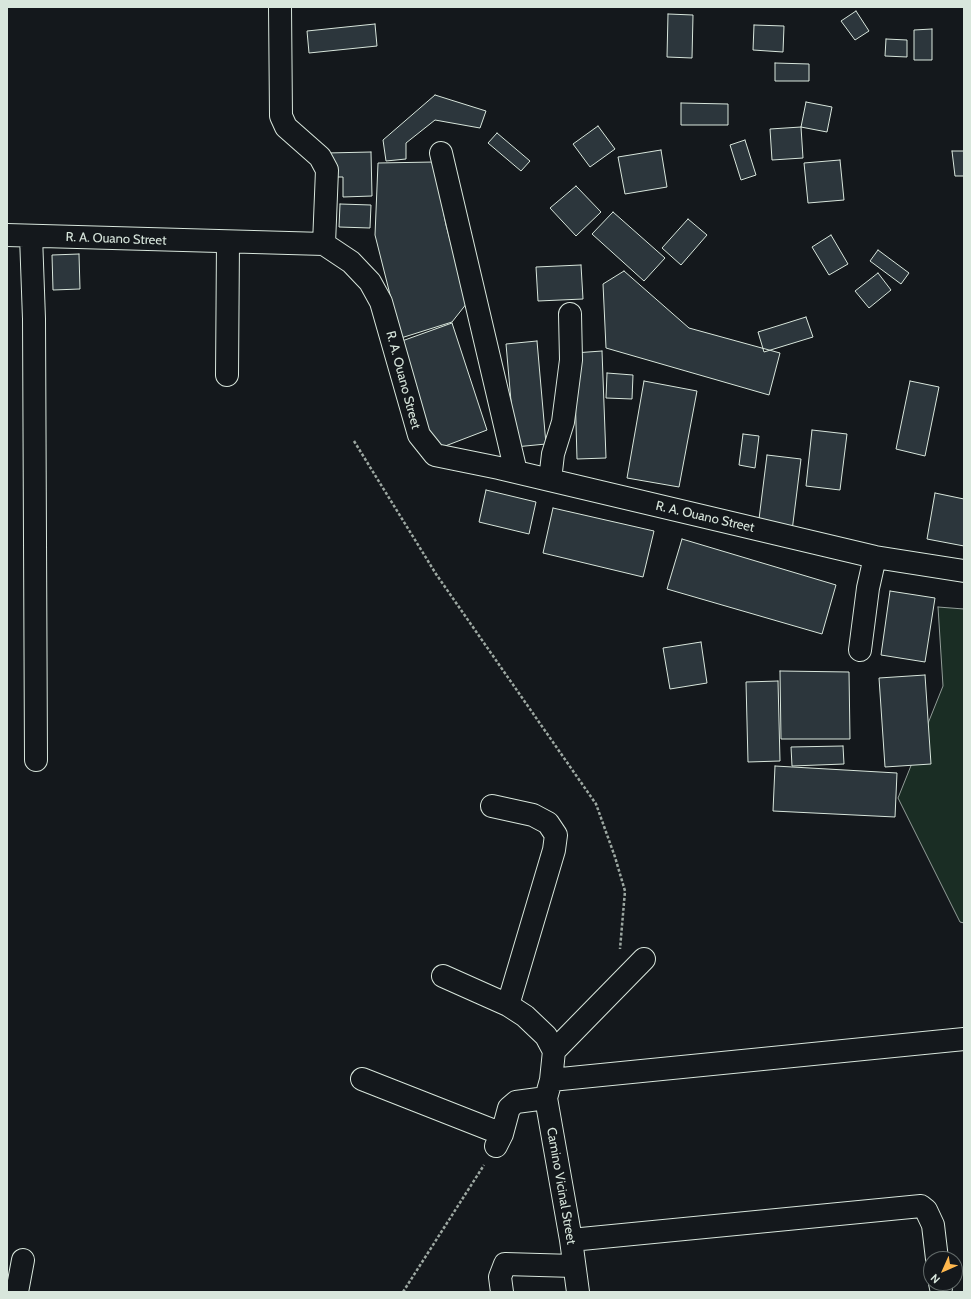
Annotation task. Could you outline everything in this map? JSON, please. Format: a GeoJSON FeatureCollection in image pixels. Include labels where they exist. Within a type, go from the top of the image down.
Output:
{"type":"FeatureCollection","features":[{"type":"Feature","properties":{"kind":"street"},"geometry":{"type":"LineString","coordinates":[[280,7],[281,116],[286,127],[320,157],[327,170],[324,244]]}},
{"type":"Feature","properties":{"kind":"street"},"geometry":{"type":"LineString","coordinates":[[441,153],[516,472]]}},
{"type":"Feature","properties":{"kind":"street","name":"R. A. Ouano Street"},"geometry":{"type":"LineString","coordinates":[[7,235],[324,244],[351,262],[370,282],[381,302],[419,434],[435,455],[516,472],[875,557],[964,572]]}},
{"type":"Feature","properties":{"kind":"street"},"geometry":{"type":"LineString","coordinates":[[31,236],[34,319],[36,760]]}},
{"type":"Feature","properties":{"kind":"street"},"geometry":{"type":"LineString","coordinates":[[227,375],[228,242]]}},
{"type":"Feature","properties":{"kind":"street"},"geometry":{"type":"LineString","coordinates":[[550,480],[553,454],[563,422],[570,368],[570,314]]}},
{"type":"Feature","properties":{"kind":"street"},"geometry":{"type":"LineString","coordinates":[[860,650],[868,588],[875,557]]}},
{"type":"Feature","properties":{"kind":"street"},"geometry":{"type":"LineString","coordinates":[[492,806],[533,815],[548,823],[556,835],[554,850],[508,1005]]}},
{"type":"Feature","properties":{"kind":"street"},"geometry":{"type":"LineString","coordinates":[[443,976],[508,1005],[525,1016],[546,1036],[554,1051],[644,960]]}},
{"type":"Feature","properties":{"kind":"street"},"geometry":{"type":"LineString","coordinates":[[362,1079],[499,1140],[509,1108],[516,1102],[548,1089],[964,1039]]}},
{"type":"Feature","properties":{"kind":"street","name":"Camino Vicinal Street"},"geometry":{"type":"LineString","coordinates":[[554,1051],[548,1089],[578,1292]]}},
{"type":"Feature","properties":{"kind":"street"},"geometry":{"type":"LineString","coordinates":[[571,1240],[921,1206],[926,1210],[934,1225],[936,1251]]}},
{"type":"Feature","properties":{"kind":"street"},"geometry":{"type":"LineString","coordinates":[[17,1292],[23,1260]]}},
{"type":"Feature","properties":{"kind":"street"},"geometry":{"type":"LineString","coordinates":[[502,1292],[500,1277],[505,1264],[574,1266]]}},
{"type":"Feature","properties":{"kind":"path"},"geometry":{"type":"LineString","coordinates":[[354,440],[436,574],[596,804],[615,857],[625,891],[620,954]]}},
{"type":"Feature","properties":{"kind":"path"},"geometry":{"type":"LineString","coordinates":[[404,1292],[499,1140]]}},
{"type":"Feature","properties":{"kind":"green space"},"geometry":{"type":"Polygon","coordinates":[[[938,607],[964,609],[964,923],[960,922],[898,798],[943,686],[938,607]]]}},
{"type":"Feature","properties":{"kind":"building"},"geometry":{"type":"Polygon","coordinates":[[[856,11],[869,31],[855,40],[841,21],[856,11]]]}},
{"type":"Feature","properties":{"kind":"building"},"geometry":{"type":"Polygon","coordinates":[[[668,14],[693,15],[692,58],[667,57],[668,14]]]}},
{"type":"Feature","properties":{"kind":"building"},"geometry":{"type":"Polygon","coordinates":[[[375,24],[377,46],[309,53],[307,31],[375,24]]]}},
{"type":"Feature","properties":{"kind":"building"},"geometry":{"type":"Polygon","coordinates":[[[754,25],[784,26],[783,52],[753,50],[754,25]]]}},
{"type":"Feature","properties":{"kind":"building"},"geometry":{"type":"Polygon","coordinates":[[[932,29],[932,60],[914,60],[914,30],[932,29]]]}},
{"type":"Feature","properties":{"kind":"building"},"geometry":{"type":"Polygon","coordinates":[[[886,39],[907,40],[907,57],[885,56],[886,39]]]}},
{"type":"Feature","properties":{"kind":"building"},"geometry":{"type":"Polygon","coordinates":[[[775,63],[809,64],[809,81],[775,81],[775,63]]]}},
{"type":"Feature","properties":{"kind":"building"},"geometry":{"type":"Polygon","coordinates":[[[435,95],[486,111],[480,128],[435,120],[406,143],[406,159],[386,161],[383,140],[435,95]]]}},
{"type":"Feature","properties":{"kind":"building"},"geometry":{"type":"Polygon","coordinates":[[[806,102],[832,107],[827,132],[801,127],[806,102]]]}},
{"type":"Feature","properties":{"kind":"building"},"geometry":{"type":"Polygon","coordinates":[[[681,103],[728,104],[728,125],[681,125],[681,103]]]}},
{"type":"Feature","properties":{"kind":"building"},"geometry":{"type":"Polygon","coordinates":[[[598,126],[615,149],[590,167],[573,144],[598,126]]]}},
{"type":"Feature","properties":{"kind":"building"},"geometry":{"type":"Polygon","coordinates":[[[801,127],[803,158],[772,160],[770,129],[801,127]]]}},
{"type":"Feature","properties":{"kind":"building"},"geometry":{"type":"Polygon","coordinates":[[[497,133],[530,161],[521,171],[488,143],[497,133]]]}},
{"type":"Feature","properties":{"kind":"building"},"geometry":{"type":"Polygon","coordinates":[[[745,140],[756,175],[741,180],[730,145],[745,140]]]}},
{"type":"Feature","properties":{"kind":"building"},"geometry":{"type":"Polygon","coordinates":[[[661,150],[667,187],[625,194],[618,157],[661,150]]]}},
{"type":"Feature","properties":{"kind":"building"},"geometry":{"type":"Polygon","coordinates":[[[952,151],[964,151],[964,176],[955,176],[952,151]]]}},
{"type":"Feature","properties":{"kind":"building"},"geometry":{"type":"Polygon","coordinates":[[[371,152],[372,196],[343,197],[343,177],[328,177],[327,153],[371,152]]]}},
{"type":"Feature","properties":{"kind":"building"},"geometry":{"type":"Polygon","coordinates":[[[840,160],[844,200],[808,203],[804,163],[840,160]]]}},
{"type":"Feature","properties":{"kind":"building"},"geometry":{"type":"Polygon","coordinates":[[[434,162],[446,225],[467,303],[452,322],[401,338],[375,235],[378,163],[434,162]]]}},
{"type":"Feature","properties":{"kind":"building"},"geometry":{"type":"Polygon","coordinates":[[[576,186],[601,212],[576,236],[550,208],[576,186]]]}},
{"type":"Feature","properties":{"kind":"building"},"geometry":{"type":"Polygon","coordinates":[[[340,204],[371,205],[370,228],[339,227],[340,204]]]}},
{"type":"Feature","properties":{"kind":"building"},"geometry":{"type":"Polygon","coordinates":[[[613,212],[665,258],[644,281],[592,234],[613,212]]]}},
{"type":"Feature","properties":{"kind":"building"},"geometry":{"type":"Polygon","coordinates":[[[688,219],[707,235],[681,265],[662,248],[688,219]]]}},
{"type":"Feature","properties":{"kind":"building"},"geometry":{"type":"Polygon","coordinates":[[[831,235],[848,264],[829,275],[812,247],[831,235]]]}},
{"type":"Feature","properties":{"kind":"building"},"geometry":{"type":"Polygon","coordinates":[[[878,250],[909,273],[901,284],[870,261],[878,250]]]}},
{"type":"Feature","properties":{"kind":"building"},"geometry":{"type":"Polygon","coordinates":[[[79,254],[80,289],[53,290],[52,255],[79,254]]]}},
{"type":"Feature","properties":{"kind":"building"},"geometry":{"type":"Polygon","coordinates":[[[581,265],[583,299],[538,301],[536,267],[581,265]]]}},
{"type":"Feature","properties":{"kind":"building"},"geometry":{"type":"Polygon","coordinates":[[[624,271],[689,328],[780,353],[769,395],[606,348],[603,284],[624,271]]]}},
{"type":"Feature","properties":{"kind":"building"},"geometry":{"type":"Polygon","coordinates":[[[878,273],[891,290],[869,308],[855,291],[878,273]]]}},
{"type":"Feature","properties":{"kind":"building"},"geometry":{"type":"Polygon","coordinates":[[[806,317],[813,337],[764,352],[758,332],[806,317]]]}},
{"type":"Feature","properties":{"kind":"building"},"geometry":{"type":"Polygon","coordinates":[[[452,323],[487,430],[440,448],[419,421],[402,341],[452,323]]]}},
{"type":"Feature","properties":{"kind":"building"},"geometry":{"type":"Polygon","coordinates":[[[537,341],[546,444],[515,447],[506,344],[537,341]]]}},
{"type":"Feature","properties":{"kind":"building"},"geometry":{"type":"Polygon","coordinates":[[[602,351],[606,458],[577,459],[574,353],[602,351]]]}},
{"type":"Feature","properties":{"kind":"building"},"geometry":{"type":"Polygon","coordinates":[[[607,373],[633,375],[632,399],[606,398],[607,373]]]}},
{"type":"Feature","properties":{"kind":"building"},"geometry":{"type":"Polygon","coordinates":[[[644,381],[697,391],[679,487],[627,478],[644,381]]]}},
{"type":"Feature","properties":{"kind":"building"},"geometry":{"type":"Polygon","coordinates":[[[910,381],[939,387],[925,456],[896,449],[910,381]]]}},
{"type":"Feature","properties":{"kind":"building"},"geometry":{"type":"Polygon","coordinates":[[[812,430],[847,434],[840,490],[806,486],[812,430]]]}},
{"type":"Feature","properties":{"kind":"building"},"geometry":{"type":"Polygon","coordinates":[[[743,434],[759,436],[755,468],[739,465],[743,434]]]}},
{"type":"Feature","properties":{"kind":"building"},"geometry":{"type":"Polygon","coordinates":[[[767,455],[801,459],[792,531],[758,527],[767,455]]]}},
{"type":"Feature","properties":{"kind":"building"},"geometry":{"type":"Polygon","coordinates":[[[486,490],[536,502],[529,534],[479,522],[486,490]]]}},
{"type":"Feature","properties":{"kind":"building"},"geometry":{"type":"Polygon","coordinates":[[[935,493],[964,499],[964,546],[927,539],[935,493]]]}},
{"type":"Feature","properties":{"kind":"building"},"geometry":{"type":"Polygon","coordinates":[[[553,508],[654,531],[643,577],[543,553],[553,508]]]}},
{"type":"Feature","properties":{"kind":"building"},"geometry":{"type":"Polygon","coordinates":[[[682,539],[836,585],[822,634],[667,589],[682,539]]]}},
{"type":"Feature","properties":{"kind":"building"},"geometry":{"type":"Polygon","coordinates":[[[890,591],[935,598],[925,662],[881,655],[890,591]]]}},
{"type":"Feature","properties":{"kind":"building"},"geometry":{"type":"Polygon","coordinates":[[[701,642],[707,683],[670,689],[663,648],[701,642]]]}},
{"type":"Feature","properties":{"kind":"building"},"geometry":{"type":"Polygon","coordinates":[[[780,671],[849,672],[850,739],[781,739],[780,671]]]}},
{"type":"Feature","properties":{"kind":"building"},"geometry":{"type":"Polygon","coordinates":[[[925,675],[931,764],[885,767],[879,678],[925,675]]]}},
{"type":"Feature","properties":{"kind":"building"},"geometry":{"type":"Polygon","coordinates":[[[778,681],[780,761],[748,762],[746,682],[778,681]]]}},
{"type":"Feature","properties":{"kind":"building"},"geometry":{"type":"Polygon","coordinates":[[[843,746],[844,764],[792,766],[791,747],[843,746]]]}},
{"type":"Feature","properties":{"kind":"building"},"geometry":{"type":"Polygon","coordinates":[[[775,766],[897,773],[895,817],[773,811],[775,766]]]}}]}
